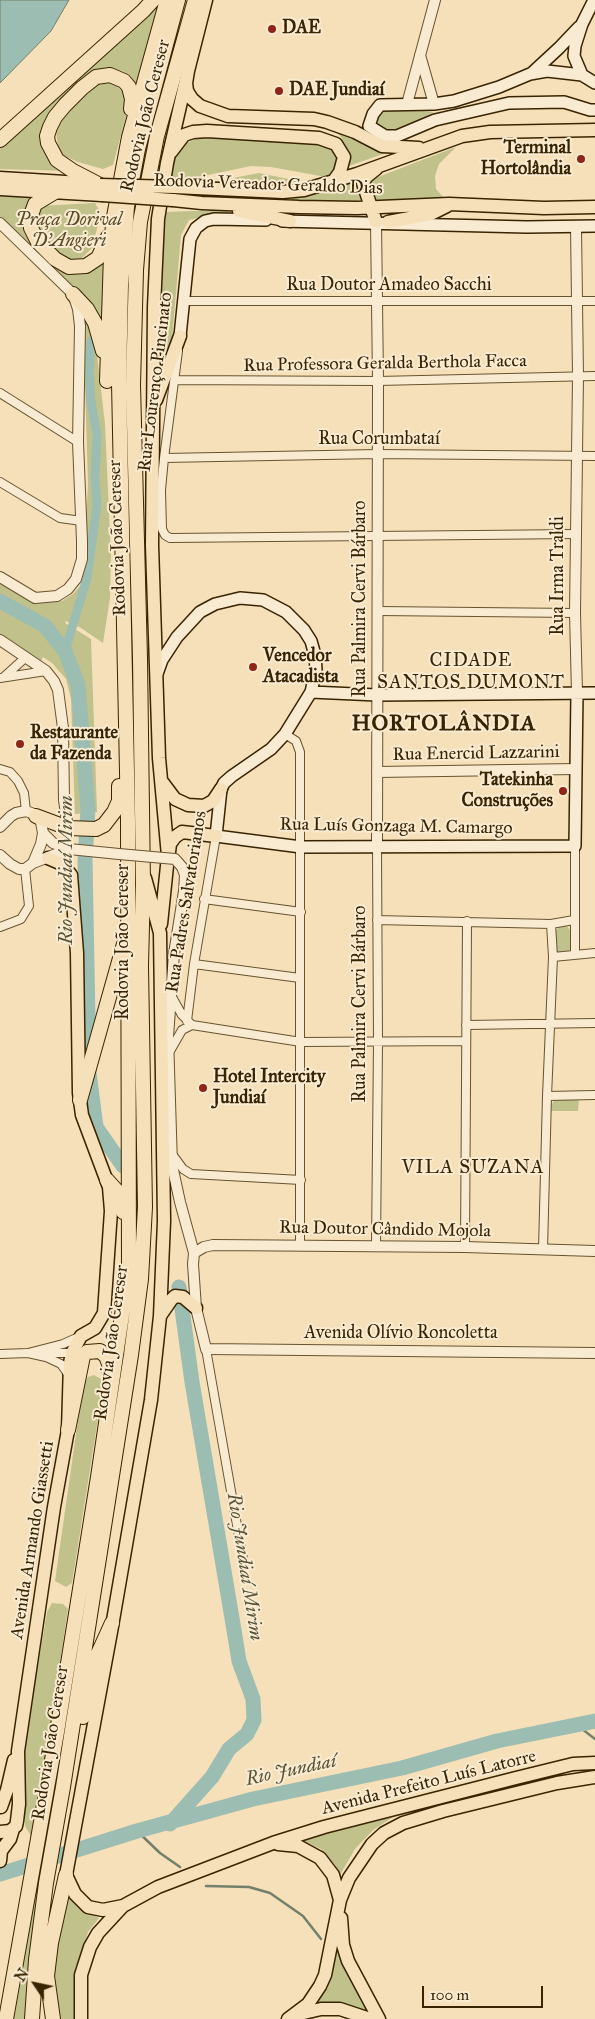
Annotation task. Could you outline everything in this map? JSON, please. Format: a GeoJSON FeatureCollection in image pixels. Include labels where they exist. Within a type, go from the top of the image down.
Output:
{"type":"FeatureCollection","features":[{"type":"Feature","properties":{"kind":"highway"},"geometry":{"type":"LineString","coordinates":[[0,140],[153,0]]}},
{"type":"Feature","properties":{"kind":"highway"},"geometry":{"type":"LineString","coordinates":[[128,136],[167,0]]}},
{"type":"Feature","properties":{"kind":"highway","name":"Rodovia João Cereser"},"geometry":{"type":"LineString","coordinates":[[6,2019],[41,1824],[129,1268],[125,680],[119,451],[121,285],[127,207],[138,149],[178,0]]}},
{"type":"Feature","properties":{"kind":"highway","name":"Rodovia João Cereser"},"geometry":{"type":"LineString","coordinates":[[32,2019],[33,1993],[46,1883],[57,1825],[138,1314],[146,1207],[141,966],[140,658],[133,385],[136,270],[140,222],[157,136],[195,0]]}},
{"type":"Feature","properties":{"kind":"highway"},"geometry":{"type":"LineString","coordinates":[[101,190],[57,160],[48,143],[47,136],[55,116],[82,88],[96,77],[110,75],[124,81],[129,87],[132,99],[128,136],[113,222],[110,254],[107,381]]}},
{"type":"Feature","properties":{"kind":"highway"},"geometry":{"type":"LineString","coordinates":[[55,192],[36,204],[30,218],[31,228],[38,242],[49,254],[69,267],[86,266],[98,258],[113,222]]}},
{"type":"Feature","properties":{"kind":"highway"},"geometry":{"type":"LineString","coordinates":[[73,294],[87,309],[96,323],[103,352],[119,451]]}},
{"type":"Feature","properties":{"kind":"highway"},"geometry":{"type":"LineString","coordinates":[[31,814],[71,829],[96,829],[104,825],[110,818],[119,801],[120,740],[125,680]]}},
{"type":"Feature","properties":{"kind":"highway"},"geometry":{"type":"LineString","coordinates":[[81,1094],[128,928]]}},
{"type":"Feature","properties":{"kind":"highway"},"geometry":{"type":"LineString","coordinates":[[107,1180],[116,1190],[122,1208],[129,1268]]}},
{"type":"Feature","properties":{"kind":"highway"},"geometry":{"type":"LineString","coordinates":[[68,1430],[77,1354],[94,1350],[100,1351],[106,1356],[111,1381],[108,1409]]}},
{"type":"Feature","properties":{"kind":"highway"},"geometry":{"type":"LineString","coordinates":[[63,1787],[97,1656],[112,1623]]}},
{"type":"Feature","properties":{"kind":"highway"},"geometry":{"type":"LineString","coordinates":[[53,2019],[48,1989],[48,1961],[66,1875]]}},
{"type":"Feature","properties":{"kind":"main road"},"geometry":{"type":"LineString","coordinates":[[168,856],[161,779],[152,544],[153,407],[158,219],[167,163],[206,0]]}},
{"type":"Feature","properties":{"kind":"main road"},"geometry":{"type":"LineString","coordinates":[[582,75],[574,56],[575,46],[582,24],[594,0]]}},
{"type":"Feature","properties":{"kind":"main road"},"geometry":{"type":"LineString","coordinates":[[530,74],[582,24]]}},
{"type":"Feature","properties":{"kind":"main road"},"geometry":{"type":"LineString","coordinates":[[188,71],[187,88],[192,99],[210,111],[228,116],[314,120],[338,125],[382,146],[426,148]]}},
{"type":"Feature","properties":{"kind":"main road"},"geometry":{"type":"LineString","coordinates":[[595,83],[582,75],[547,71],[530,74],[470,96],[434,104],[380,105],[373,114],[369,126],[385,136],[397,136],[435,120],[509,103],[564,102],[595,110]]}},
{"type":"Feature","properties":{"kind":"main road","name":"Rodovia Vereador Geraldo Dias"},"geometry":{"type":"LineString","coordinates":[[0,178],[101,190],[174,193],[282,192],[304,190],[333,182],[426,148],[474,134],[595,130]]}},
{"type":"Feature","properties":{"kind":"main road"},"geometry":{"type":"LineString","coordinates":[[167,163],[172,149],[184,136],[193,132],[207,131],[319,138],[336,144],[344,156],[340,172],[333,182]]}},
{"type":"Feature","properties":{"kind":"main road"},"geometry":{"type":"LineString","coordinates":[[382,165],[366,177],[363,183],[371,207],[382,222]]}},
{"type":"Feature","properties":{"kind":"main road","name":"Rodovia Vereador Geraldo Dias"},"geometry":{"type":"LineString","coordinates":[[0,189],[55,192],[101,190]]}},
{"type":"Feature","properties":{"kind":"main road","name":"Rodovia Vereador Geraldo Dias"},"geometry":{"type":"LineString","coordinates":[[174,193],[202,203],[299,207],[449,204],[544,208],[595,207]]}},
{"type":"Feature","properties":{"kind":"main road"},"geometry":{"type":"LineString","coordinates":[[202,203],[290,221],[595,226]]}},
{"type":"Feature","properties":{"kind":"main road"},"geometry":{"type":"LineString","coordinates":[[382,222],[431,214],[449,204]]}},
{"type":"Feature","properties":{"kind":"main road","name":"Rua Lourenço Pincinato"},"geometry":{"type":"LineString","coordinates":[[180,336],[190,239],[196,228],[200,224],[214,219],[290,221]]}},
{"type":"Feature","properties":{"kind":"main road"},"geometry":{"type":"LineString","coordinates":[[153,407],[180,336]]}},
{"type":"Feature","properties":{"kind":"main road"},"geometry":{"type":"LineString","coordinates":[[156,677],[162,660],[177,637],[200,612],[215,604],[240,598],[263,600],[280,608],[295,620],[311,641],[315,654],[316,670],[311,692],[285,734],[270,749],[232,776],[213,801],[204,806],[188,805],[175,799],[166,790],[161,779]]}},
{"type":"Feature","properties":{"kind":"main road"},"geometry":{"type":"LineString","coordinates":[[311,692],[377,695],[595,693]]}},
{"type":"Feature","properties":{"kind":"main road","name":"Rua Irma Traldi"},"geometry":{"type":"LineString","coordinates":[[575,846],[577,693]]}},
{"type":"Feature","properties":{"kind":"main road","name":"Rua Padres Salvatorianos"},"geometry":{"type":"LineString","coordinates":[[216,836],[221,789]]}},
{"type":"Feature","properties":{"kind":"main road"},"geometry":{"type":"LineString","coordinates":[[123,1906],[103,1910],[88,1907],[75,1894],[66,1875],[112,1623],[163,1312],[164,1221],[160,1068],[160,933],[168,856],[170,844],[182,832],[216,836]]}},
{"type":"Feature","properties":{"kind":"main road","name":"Rua Luís Gonzaga M. Camargo"},"geometry":{"type":"LineString","coordinates":[[216,836],[301,846],[575,846]]}},
{"type":"Feature","properties":{"kind":"main road"},"geometry":{"type":"LineString","coordinates":[[48,858],[62,864],[71,875],[77,952],[82,1116],[107,1180],[111,1211],[104,1313],[95,1328],[81,1336]]}},
{"type":"Feature","properties":{"kind":"main road"},"geometry":{"type":"LineString","coordinates":[[142,864],[160,933]]}},
{"type":"Feature","properties":{"kind":"main road"},"geometry":{"type":"LineString","coordinates":[[163,1312],[176,1296],[183,1296],[192,1304]]}},
{"type":"Feature","properties":{"kind":"main road","name":"Avenida Armando Giassetti"},"geometry":{"type":"LineString","coordinates":[[0,1808],[18,1751],[54,1507],[68,1430],[70,1377],[81,1336]]}},
{"type":"Feature","properties":{"kind":"main road","name":"Avenida Armando Giassetti"},"geometry":{"type":"LineString","coordinates":[[13,1829],[16,1826],[19,1804],[18,1751]]}},
{"type":"Feature","properties":{"kind":"main road","name":"Avenida Prefeito Luís Latorre"},"geometry":{"type":"LineString","coordinates":[[123,1906],[158,1887],[273,1843],[324,1827],[573,1764],[595,1762]]}},
{"type":"Feature","properties":{"kind":"main road","name":"Avenida Prefeito Luís Latorre"},"geometry":{"type":"LineString","coordinates":[[291,2018],[311,2000],[325,1975],[340,1903],[349,1878],[372,1844],[384,1833],[402,1823],[442,1810],[557,1783],[595,1777]]}},
{"type":"Feature","properties":{"kind":"main road"},"geometry":{"type":"LineString","coordinates":[[0,1808],[13,1810],[17,1817]]}},
{"type":"Feature","properties":{"kind":"main road"},"geometry":{"type":"LineString","coordinates":[[0,1832],[13,1829]]}},
{"type":"Feature","properties":{"kind":"main road"},"geometry":{"type":"LineString","coordinates":[[1,1854],[10,1839],[13,1829]]}},
{"type":"Feature","properties":{"kind":"main road"},"geometry":{"type":"LineString","coordinates":[[273,1843],[298,1846],[320,1858],[333,1875],[340,1903],[345,1952],[352,1971],[379,2019]]}},
{"type":"Feature","properties":{"kind":"main road"},"geometry":{"type":"LineString","coordinates":[[82,2016],[81,1975],[90,1947],[98,1933],[123,1906]]}},
{"type":"Feature","properties":{"kind":"main road"},"geometry":{"type":"LineString","coordinates":[[291,2018],[321,2009],[340,2009],[370,2019]]}},
{"type":"Feature","properties":{"kind":"street"},"geometry":{"type":"LineString","coordinates":[[407,104],[419,54],[436,0]]}},
{"type":"Feature","properties":{"kind":"street"},"geometry":{"type":"LineString","coordinates":[[419,54],[434,104]]}},
{"type":"Feature","properties":{"kind":"street","name":"Rua Palmira Cervi Bárbaro"},"geometry":{"type":"LineString","coordinates":[[376,1246],[378,1043],[378,301],[382,222]]}},
{"type":"Feature","properties":{"kind":"street"},"geometry":{"type":"LineString","coordinates":[[0,223],[73,294],[78,308],[80,326],[78,442],[82,521],[80,566],[72,584],[57,596],[40,598],[28,594],[0,577]]}},
{"type":"Feature","properties":{"kind":"street","name":"Rua Irma Traldi"},"geometry":{"type":"LineString","coordinates":[[576,227],[578,376],[575,614],[577,693]]}},
{"type":"Feature","properties":{"kind":"street","name":"Rua Doutor Amadeo Sacchi"},"geometry":{"type":"LineString","coordinates":[[184,301],[595,301]]}},
{"type":"Feature","properties":{"kind":"street","name":"Rua Lourenço Pincinato"},"geometry":{"type":"LineString","coordinates":[[180,336],[161,490],[162,530],[165,535],[176,538],[377,535]]}},
{"type":"Feature","properties":{"kind":"street","name":"Rua Professora Geralda Berthola Facca"},"geometry":{"type":"LineString","coordinates":[[175,380],[378,381],[595,376]]}},
{"type":"Feature","properties":{"kind":"street"},"geometry":{"type":"LineString","coordinates":[[0,393],[78,442]]}},
{"type":"Feature","properties":{"kind":"street","name":"Rua Corumbataí"},"geometry":{"type":"LineString","coordinates":[[164,458],[378,454],[595,456]]}},
{"type":"Feature","properties":{"kind":"street"},"geometry":{"type":"LineString","coordinates":[[0,482],[60,518],[82,521]]}},
{"type":"Feature","properties":{"kind":"street"},"geometry":{"type":"LineString","coordinates":[[377,535],[577,534]]}},
{"type":"Feature","properties":{"kind":"street"},"geometry":{"type":"LineString","coordinates":[[378,611],[575,614]]}},
{"type":"Feature","properties":{"kind":"street"},"geometry":{"type":"LineString","coordinates":[[0,640],[46,671],[54,681],[61,704],[64,800],[71,829]]}},
{"type":"Feature","properties":{"kind":"street"},"geometry":{"type":"LineString","coordinates":[[2,677],[26,657]]}},
{"type":"Feature","properties":{"kind":"street"},"geometry":{"type":"LineString","coordinates":[[2,677],[46,671]]}},
{"type":"Feature","properties":{"kind":"street"},"geometry":{"type":"LineString","coordinates":[[285,734],[296,742],[300,752],[300,1245]]}},
{"type":"Feature","properties":{"kind":"street"},"geometry":{"type":"LineString","coordinates":[[0,769],[10,772],[18,781],[31,814]]}},
{"type":"Feature","properties":{"kind":"street","name":"Rua Enercid Lazzarini"},"geometry":{"type":"LineString","coordinates":[[377,772],[576,769]]}},
{"type":"Feature","properties":{"kind":"street"},"geometry":{"type":"LineString","coordinates":[[52,822],[64,800]]}},
{"type":"Feature","properties":{"kind":"street"},"geometry":{"type":"LineString","coordinates":[[0,828],[16,812],[31,814],[41,822],[43,833],[41,844],[29,866],[29,906],[21,919],[0,927]]}},
{"type":"Feature","properties":{"kind":"street"},"geometry":{"type":"LineString","coordinates":[[43,833],[53,842],[72,849],[175,859],[182,867],[185,875],[174,954],[169,1052],[169,1097],[174,1178],[194,1259],[192,1304],[206,1349],[244,1565]]}},
{"type":"Feature","properties":{"kind":"street","name":"Rua Padres Salvatorianos"},"geometry":{"type":"LineString","coordinates":[[189,1023],[194,964],[216,836]]}},
{"type":"Feature","properties":{"kind":"street","name":"Rua Irma Traldi"},"geometry":{"type":"LineString","coordinates":[[575,846],[575,954]]}},
{"type":"Feature","properties":{"kind":"street"},"geometry":{"type":"LineString","coordinates":[[0,855],[19,869],[72,849]]}},
{"type":"Feature","properties":{"kind":"street"},"geometry":{"type":"LineString","coordinates":[[204,899],[301,912]]}},
{"type":"Feature","properties":{"kind":"street"},"geometry":{"type":"LineString","coordinates":[[377,920],[551,924],[574,920]]}},
{"type":"Feature","properties":{"kind":"street"},"geometry":{"type":"LineString","coordinates":[[465,1247],[467,921]]}},
{"type":"Feature","properties":{"kind":"street"},"geometry":{"type":"LineString","coordinates":[[543,1248],[553,957],[551,924]]}},
{"type":"Feature","properties":{"kind":"street"},"geometry":{"type":"LineString","coordinates":[[553,957],[595,953]]}},
{"type":"Feature","properties":{"kind":"street"},"geometry":{"type":"LineString","coordinates":[[194,964],[300,978]]}},
{"type":"Feature","properties":{"kind":"street"},"geometry":{"type":"LineString","coordinates":[[172,995],[176,1005],[189,1023],[301,1042],[466,1041]]}},
{"type":"Feature","properties":{"kind":"street"},"geometry":{"type":"LineString","coordinates":[[169,1052],[182,1030],[189,1023]]}},
{"type":"Feature","properties":{"kind":"street"},"geometry":{"type":"LineString","coordinates":[[466,1025],[595,1023]]}},
{"type":"Feature","properties":{"kind":"street"},"geometry":{"type":"LineString","coordinates":[[547,1096],[595,1095]]}},
{"type":"Feature","properties":{"kind":"street"},"geometry":{"type":"LineString","coordinates":[[172,1154],[183,1170],[191,1174],[301,1180]]}},
{"type":"Feature","properties":{"kind":"street","name":"Rua Doutor Cândido Mojola"},"geometry":{"type":"LineString","coordinates":[[194,1259],[204,1246],[213,1244],[593,1249]]}},
{"type":"Feature","properties":{"kind":"street"},"geometry":{"type":"LineString","coordinates":[[28,1353],[63,1344],[81,1336]]}},
{"type":"Feature","properties":{"kind":"street","name":"Avenida Olívio Roncoletta"},"geometry":{"type":"LineString","coordinates":[[206,1349],[595,1353]]}},
{"type":"Feature","properties":{"kind":"street"},"geometry":{"type":"LineString","coordinates":[[28,1353],[46,1357],[61,1364],[70,1377]]}},
{"type":"Feature","properties":{"kind":"street"},"geometry":{"type":"LineString","coordinates":[[0,1354],[77,1354]]}},
{"type":"Feature","properties":{"kind":"green space"},"geometry":{"type":"Polygon","coordinates":[[[160,3],[135,85],[131,76],[108,67],[95,72],[52,109],[40,134],[43,151],[52,163],[66,171],[0,169],[0,146],[131,32],[160,3]]]}},
{"type":"Feature","properties":{"kind":"green space"},"geometry":{"type":"Polygon","coordinates":[[[110,83],[124,93],[129,105],[113,165],[103,169],[62,155],[58,146],[56,132],[61,120],[97,85],[110,83]]]}},
{"type":"Feature","properties":{"kind":"green space"},"geometry":{"type":"Polygon","coordinates":[[[391,108],[434,112],[398,132],[389,134],[378,126],[377,118],[382,111],[391,108]]]}},
{"type":"Feature","properties":{"kind":"green space"},"geometry":{"type":"Polygon","coordinates":[[[329,124],[378,152],[394,150],[349,166],[348,151],[341,137],[329,124]]]}},
{"type":"Feature","properties":{"kind":"green space"},"geometry":{"type":"Polygon","coordinates":[[[198,138],[311,141],[334,152],[337,160],[334,171],[326,177],[271,167],[251,166],[184,180],[164,179],[169,160],[180,146],[198,138]]]}},
{"type":"Feature","properties":{"kind":"green space"},"geometry":{"type":"Polygon","coordinates":[[[456,147],[439,164],[435,176],[436,189],[445,199],[379,202],[371,197],[369,188],[371,182],[378,177],[456,147]]]}},
{"type":"Feature","properties":{"kind":"green space"},"geometry":{"type":"Polygon","coordinates":[[[259,173],[303,182],[271,185],[207,183],[259,173]]]}},
{"type":"Feature","properties":{"kind":"green space"},"geometry":{"type":"Polygon","coordinates":[[[362,178],[358,187],[362,203],[279,201],[323,192],[362,178]]]}},
{"type":"Feature","properties":{"kind":"green space"},"geometry":{"type":"Polygon","coordinates":[[[0,193],[33,195],[26,211],[32,241],[85,272],[105,264],[101,325],[0,217],[0,193]]]}},
{"type":"Feature","properties":{"kind":"green space","name":"Praça Dorival D'Angieri"},"geometry":{"type":"Polygon","coordinates":[[[95,203],[101,213],[92,248],[80,260],[71,262],[62,259],[33,232],[39,206],[95,203]]]}},
{"type":"Feature","properties":{"kind":"green space"},"geometry":{"type":"Polygon","coordinates":[[[221,210],[249,217],[209,215],[189,220],[181,235],[172,339],[153,377],[164,212],[221,210]]]}},
{"type":"Feature","properties":{"kind":"green space"},"geometry":{"type":"Polygon","coordinates":[[[83,314],[94,328],[105,424],[111,556],[110,598],[103,643],[81,628],[66,621],[65,623],[91,639],[97,812],[75,814],[71,699],[66,679],[52,663],[43,657],[40,663],[0,637],[0,576],[40,600],[62,601],[73,594],[82,584],[89,551],[86,522],[88,484],[83,314]]]}},
{"type":"Feature","properties":{"kind":"green space"},"geometry":{"type":"Polygon","coordinates":[[[566,925],[570,930],[571,951],[566,955],[560,955],[555,952],[555,931],[560,926],[566,925]]]}},
{"type":"Feature","properties":{"kind":"green space"},"geometry":{"type":"Polygon","coordinates":[[[555,1099],[579,1099],[578,1111],[551,1111],[555,1099]]]}},
{"type":"Feature","properties":{"kind":"green space"},"geometry":{"type":"Polygon","coordinates":[[[94,1375],[101,1379],[103,1387],[72,1583],[66,1587],[55,1581],[83,1385],[88,1377],[94,1375]]]}},
{"type":"Feature","properties":{"kind":"green space"},"geometry":{"type":"Polygon","coordinates":[[[52,1603],[63,1604],[68,1609],[33,1840],[25,1826],[23,1755],[47,1612],[52,1603]]]}},
{"type":"Feature","properties":{"kind":"green space"},"geometry":{"type":"Polygon","coordinates":[[[410,1810],[393,1817],[373,1830],[355,1849],[340,1875],[336,1866],[321,1849],[300,1839],[410,1810]]]}},
{"type":"Feature","properties":{"kind":"green space"},"geometry":{"type":"Polygon","coordinates":[[[38,1882],[40,1883],[27,1976],[25,2019],[14,2019],[38,1882]]]}},
{"type":"Feature","properties":{"kind":"green space"},"geometry":{"type":"Polygon","coordinates":[[[68,1893],[83,1910],[99,1918],[88,1932],[77,1966],[75,2019],[57,2019],[52,1971],[68,1893]]]}},
{"type":"Feature","properties":{"kind":"green space"},"geometry":{"type":"Polygon","coordinates":[[[338,1947],[375,2018],[346,2005],[317,2004],[331,1978],[338,1947]]]}},
{"type":"Feature","properties":{"kind":"water"},"geometry":{"type":"Polygon","coordinates":[[[0,0],[69,0],[51,31],[0,83],[0,0]]]}},
{"type":"Feature","properties":{"kind":"waterway"},"geometry":{"type":"LineString","coordinates":[[65,651],[87,578],[97,505],[95,479],[97,434],[91,402],[89,372],[91,341]]}},
{"type":"Feature","properties":{"kind":"waterway","name":"Rio Jundiaí Mirim"},"geometry":{"type":"LineString","coordinates":[[0,601],[45,626],[65,651],[78,685],[88,809],[85,860],[89,1073],[96,1127],[123,1166]]}},
{"type":"Feature","properties":{"kind":"waterway","name":"Rio Jundiaí Mirim"},"geometry":{"type":"LineString","coordinates":[[170,1824],[212,1777],[229,1749],[247,1734],[254,1720],[253,1699],[239,1661],[192,1382],[179,1287]]}},
{"type":"Feature","properties":{"kind":"waterway","name":"Rio Jundiaí"},"geometry":{"type":"LineString","coordinates":[[0,1874],[137,1831],[253,1799],[402,1768],[497,1741],[595,1721]]}},
{"type":"Feature","properties":{"kind":"waterway"},"geometry":{"type":"LineString","coordinates":[[577,1725],[595,1739]]}},
{"type":"Feature","properties":{"kind":"waterway"},"geometry":{"type":"LineString","coordinates":[[137,1831],[160,1853],[180,1867]]}},
{"type":"Feature","properties":{"kind":"waterway"},"geometry":{"type":"LineString","coordinates":[[206,1886],[249,1887],[270,1893],[303,1916],[321,1939]]}},
{"type":"Feature","properties":{"kind":"place","name":"DAE"},"geometry":{"type":"Point","coordinates":[272,29]}},
{"type":"Feature","properties":{"kind":"place","name":"DAE Jundiaí"},"geometry":{"type":"Point","coordinates":[279,91]}},
{"type":"Feature","properties":{"kind":"place","name":"Terminal Hortolândia"},"geometry":{"type":"Point","coordinates":[581,159]}},
{"type":"Feature","properties":{"kind":"place","name":"Vencedor Atacadista"},"geometry":{"type":"Point","coordinates":[253,667]}},
{"type":"Feature","properties":{"kind":"place","name":"Restaurante da Fazenda"},"geometry":{"type":"Point","coordinates":[20,744]}},
{"type":"Feature","properties":{"kind":"place","name":"Tatekinha Construções"},"geometry":{"type":"Point","coordinates":[563,791]}},
{"type":"Feature","properties":{"kind":"place","name":"Hotel Intercity Jundiaí"},"geometry":{"type":"Point","coordinates":[203,1088]}},
{"type":"Feature","properties":{"kind":"district","name":"CIDADE SANTOS DUMONT"},"geometry":{"type":"Point","coordinates":[471,672]}},
{"type":"Feature","properties":{"kind":"district","name":"HORTOLÂNDIA"},"geometry":{"type":"Point","coordinates":[444,725]}},
{"type":"Feature","properties":{"kind":"district","name":"VILA SUZANA"},"geometry":{"type":"Point","coordinates":[473,1168]}}]}
